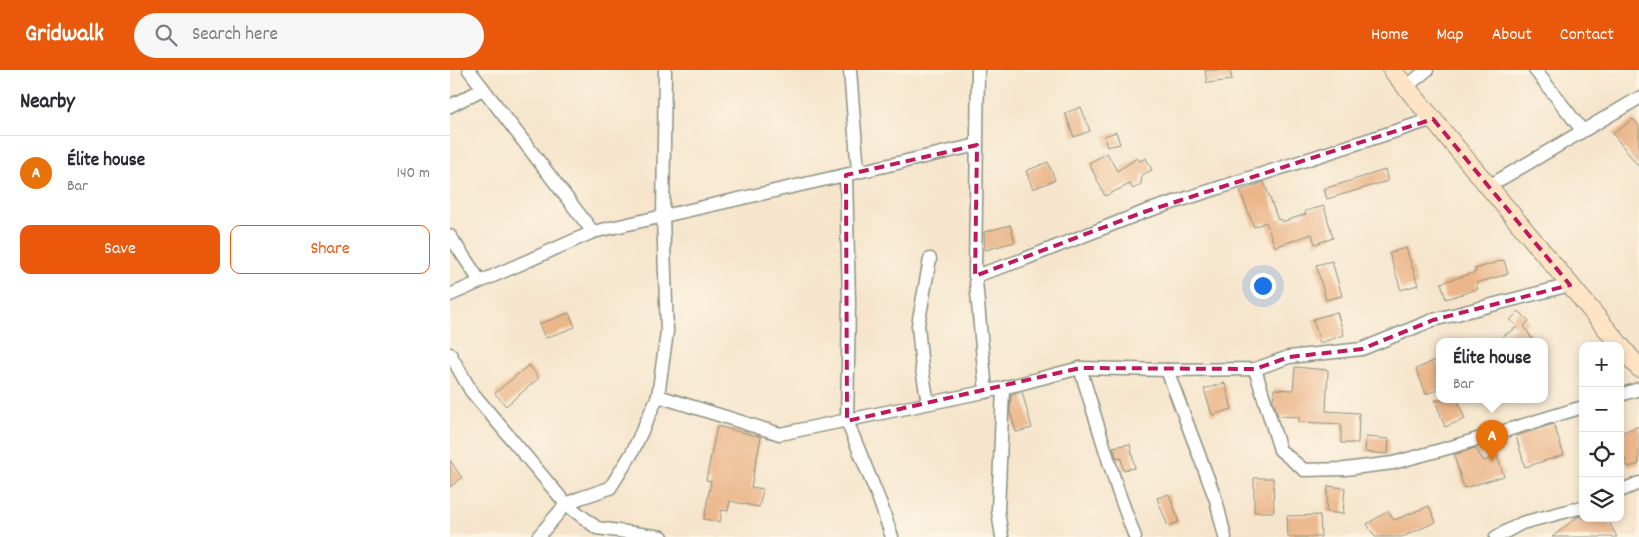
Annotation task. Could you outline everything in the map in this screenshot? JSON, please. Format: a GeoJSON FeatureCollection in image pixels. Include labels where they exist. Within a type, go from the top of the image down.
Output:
{"type":"FeatureCollection","features":[{"type":"Feature","properties":{"kind":"main road"},"geometry":{"type":"LineString","coordinates":[[1392,70],[1639,368]]}},
{"type":"Feature","properties":{"kind":"street"},"geometry":{"type":"LineString","coordinates":[[469,70],[593,232]]}},
{"type":"Feature","properties":{"kind":"street"},"geometry":{"type":"LineString","coordinates":[[538,537],[566,504],[610,488],[632,453],[658,396],[667,332],[663,216],[665,70]]}},
{"type":"Feature","properties":{"kind":"street"},"geometry":{"type":"LineString","coordinates":[[850,70],[852,174],[846,421],[880,502],[892,537]]}},
{"type":"Feature","properties":{"kind":"street"},"geometry":{"type":"LineString","coordinates":[[978,70],[975,276],[986,392]]}},
{"type":"Feature","properties":{"kind":"street"},"geometry":{"type":"LineString","coordinates":[[1406,88],[1427,70]]}},
{"type":"Feature","properties":{"kind":"street"},"geometry":{"type":"LineString","coordinates":[[1535,70],[1582,130]]}},
{"type":"Feature","properties":{"kind":"street"},"geometry":{"type":"LineString","coordinates":[[450,106],[483,89]]}},
{"type":"Feature","properties":{"kind":"street"},"geometry":{"type":"LineString","coordinates":[[1489,186],[1639,98]]}},
{"type":"Feature","properties":{"kind":"street"},"geometry":{"type":"LineString","coordinates":[[975,276],[1022,260],[1144,212],[1433,119]]}},
{"type":"Feature","properties":{"kind":"street"},"geometry":{"type":"LineString","coordinates":[[450,295],[593,232],[977,145]]}},
{"type":"Feature","properties":{"kind":"street"},"geometry":{"type":"LineString","coordinates":[[450,236],[480,282]]}},
{"type":"Feature","properties":{"kind":"street"},"geometry":{"type":"LineString","coordinates":[[928,403],[922,369],[918,326],[930,259]]}},
{"type":"Feature","properties":{"kind":"street"},"geometry":{"type":"LineString","coordinates":[[658,396],[780,434],[986,392],[1080,368],[1167,370],[1255,369],[1289,357],[1362,349],[1434,320],[1570,285]]}},
{"type":"Feature","properties":{"kind":"street"},"geometry":{"type":"LineString","coordinates":[[450,354],[471,391],[566,504],[597,528],[662,537]]}},
{"type":"Feature","properties":{"kind":"street"},"geometry":{"type":"LineString","coordinates":[[1080,368],[1118,491],[1135,537]]}},
{"type":"Feature","properties":{"kind":"street"},"geometry":{"type":"LineString","coordinates":[[1255,369],[1280,450],[1304,470],[1345,469],[1392,463],[1579,408]]}},
{"type":"Feature","properties":{"kind":"street"},"geometry":{"type":"LineString","coordinates":[[1167,370],[1216,500],[1225,537]]}},
{"type":"Feature","properties":{"kind":"street"},"geometry":{"type":"LineString","coordinates":[[1002,537],[998,511],[1004,388]]}},
{"type":"Feature","properties":{"kind":"street"},"geometry":{"type":"LineString","coordinates":[[1624,394],[1639,389]]}},
{"type":"Feature","properties":{"kind":"street"},"geometry":{"type":"LineString","coordinates":[[1624,489],[1639,483]]}},
{"type":"Feature","properties":{"kind":"street"},"geometry":{"type":"LineString","coordinates":[[1496,537],[1522,523],[1579,508]]}},
{"type":"Feature","properties":{"kind":"highlighted area"},"geometry":{"type":"Polygon","coordinates":[[[1433,119],[1570,285],[1433,320],[1362,349],[1289,357],[1255,369],[1080,368],[847,421],[846,175],[977,145],[975,276],[1144,212],[1433,119]]]}},
{"type":"Feature","properties":{"kind":"building"},"geometry":{"type":"Polygon","coordinates":[[[1205,70],[1230,70],[1232,80],[1207,83],[1205,70]]]}},
{"type":"Feature","properties":{"kind":"building"},"geometry":{"type":"Polygon","coordinates":[[[1081,107],[1090,131],[1074,137],[1065,113],[1081,107]]]}},
{"type":"Feature","properties":{"kind":"building"},"geometry":{"type":"Polygon","coordinates":[[[1633,119],[1639,126],[1639,167],[1613,134],[1633,119]]]}},
{"type":"Feature","properties":{"kind":"building"},"geometry":{"type":"Polygon","coordinates":[[[1116,132],[1120,144],[1107,147],[1104,136],[1116,132]]]}},
{"type":"Feature","properties":{"kind":"building"},"geometry":{"type":"Polygon","coordinates":[[[1107,153],[1117,171],[1137,158],[1140,161],[1146,158],[1152,170],[1142,175],[1141,184],[1133,189],[1130,184],[1105,196],[1089,163],[1107,153]]]}},
{"type":"Feature","properties":{"kind":"building"},"geometry":{"type":"Polygon","coordinates":[[[1048,162],[1055,180],[1033,189],[1026,171],[1048,162]]]}},
{"type":"Feature","properties":{"kind":"building"},"geometry":{"type":"Polygon","coordinates":[[[1385,170],[1388,181],[1327,199],[1324,189],[1385,170]]]}},
{"type":"Feature","properties":{"kind":"building"},"geometry":{"type":"Polygon","coordinates":[[[1264,182],[1278,220],[1282,219],[1282,222],[1306,214],[1305,211],[1324,206],[1333,238],[1315,244],[1312,234],[1275,247],[1266,222],[1254,227],[1240,191],[1264,182]]]}},
{"type":"Feature","properties":{"kind":"building"},"geometry":{"type":"Polygon","coordinates":[[[1010,225],[1015,242],[985,250],[984,232],[1010,225]]]}},
{"type":"Feature","properties":{"kind":"building"},"geometry":{"type":"Polygon","coordinates":[[[1406,248],[1418,285],[1401,290],[1389,253],[1406,248]]]}},
{"type":"Feature","properties":{"kind":"building"},"geometry":{"type":"Polygon","coordinates":[[[1504,260],[1508,274],[1476,283],[1478,289],[1446,299],[1441,283],[1476,272],[1475,269],[1504,260]]]}},
{"type":"Feature","properties":{"kind":"building"},"geometry":{"type":"Polygon","coordinates":[[[1332,261],[1342,296],[1326,300],[1316,265],[1332,261]]]}},
{"type":"Feature","properties":{"kind":"building"},"geometry":{"type":"Polygon","coordinates":[[[1519,311],[1529,321],[1524,326],[1532,338],[1500,338],[1517,327],[1510,320],[1519,311]]]}},
{"type":"Feature","properties":{"kind":"building"},"geometry":{"type":"Polygon","coordinates":[[[1337,312],[1344,335],[1320,343],[1313,319],[1337,312]]]}},
{"type":"Feature","properties":{"kind":"building"},"geometry":{"type":"Polygon","coordinates":[[[569,313],[575,327],[545,338],[539,324],[569,313]]]}},
{"type":"Feature","properties":{"kind":"building"},"geometry":{"type":"Polygon","coordinates":[[[1436,360],[1436,390],[1426,394],[1416,369],[1436,360]]]}},
{"type":"Feature","properties":{"kind":"building"},"geometry":{"type":"Polygon","coordinates":[[[529,365],[539,378],[506,406],[495,393],[529,365]]]}},
{"type":"Feature","properties":{"kind":"building"},"geometry":{"type":"Polygon","coordinates":[[[1295,367],[1328,370],[1326,411],[1359,413],[1358,443],[1341,443],[1341,424],[1299,422],[1299,417],[1278,416],[1273,400],[1274,389],[1293,390],[1295,367]]]}},
{"type":"Feature","properties":{"kind":"building"},"geometry":{"type":"Polygon","coordinates":[[[1225,383],[1232,409],[1212,415],[1204,389],[1225,383]]]}},
{"type":"Feature","properties":{"kind":"building"},"geometry":{"type":"Polygon","coordinates":[[[1022,392],[1032,428],[1016,432],[1010,412],[1011,395],[1022,392]]]}},
{"type":"Feature","properties":{"kind":"building"},"geometry":{"type":"Polygon","coordinates":[[[1436,403],[1459,403],[1465,419],[1445,427],[1436,403]]]}},
{"type":"Feature","properties":{"kind":"building"},"geometry":{"type":"Polygon","coordinates":[[[1554,424],[1564,455],[1525,467],[1516,436],[1554,424]]]}},
{"type":"Feature","properties":{"kind":"building"},"geometry":{"type":"Polygon","coordinates":[[[717,426],[761,437],[751,487],[763,489],[759,507],[730,501],[728,511],[722,510],[720,522],[704,519],[711,481],[706,480],[717,426]]]}},
{"type":"Feature","properties":{"kind":"building"},"geometry":{"type":"Polygon","coordinates":[[[1639,426],[1639,464],[1628,467],[1624,456],[1624,432],[1639,426]]]}},
{"type":"Feature","properties":{"kind":"building"},"geometry":{"type":"Polygon","coordinates":[[[1366,437],[1389,439],[1388,454],[1365,452],[1366,437]]]}},
{"type":"Feature","properties":{"kind":"building"},"geometry":{"type":"Polygon","coordinates":[[[1130,444],[1135,468],[1123,470],[1121,458],[1117,459],[1113,447],[1130,444]]]}},
{"type":"Feature","properties":{"kind":"building"},"geometry":{"type":"Polygon","coordinates":[[[1475,448],[1484,461],[1497,456],[1504,476],[1464,488],[1454,455],[1475,448]]]}},
{"type":"Feature","properties":{"kind":"building"},"geometry":{"type":"Polygon","coordinates":[[[450,460],[462,478],[450,487],[450,460]]]}},
{"type":"Feature","properties":{"kind":"building"},"geometry":{"type":"Polygon","coordinates":[[[1254,478],[1273,478],[1274,512],[1254,512],[1254,478]]]}},
{"type":"Feature","properties":{"kind":"building"},"geometry":{"type":"Polygon","coordinates":[[[1328,486],[1345,488],[1343,514],[1326,512],[1328,486]]]}},
{"type":"Feature","properties":{"kind":"building"},"geometry":{"type":"Polygon","coordinates":[[[1169,494],[1179,522],[1168,526],[1157,498],[1169,494]]]}},
{"type":"Feature","properties":{"kind":"building"},"geometry":{"type":"Polygon","coordinates":[[[1429,506],[1436,522],[1402,537],[1375,537],[1367,524],[1388,511],[1394,520],[1429,506]]]}},
{"type":"Feature","properties":{"kind":"building"},"geometry":{"type":"Polygon","coordinates":[[[1320,515],[1321,537],[1288,537],[1287,516],[1320,515]]]}},
{"type":"Feature","properties":{"kind":"building"},"geometry":{"type":"Polygon","coordinates":[[[1579,516],[1579,522],[1609,522],[1617,537],[1552,537],[1579,516]]]}},
{"type":"Feature","properties":{"kind":"place","name":"Élite house"},"geometry":{"type":"Point","coordinates":[1492,461]}}]}
